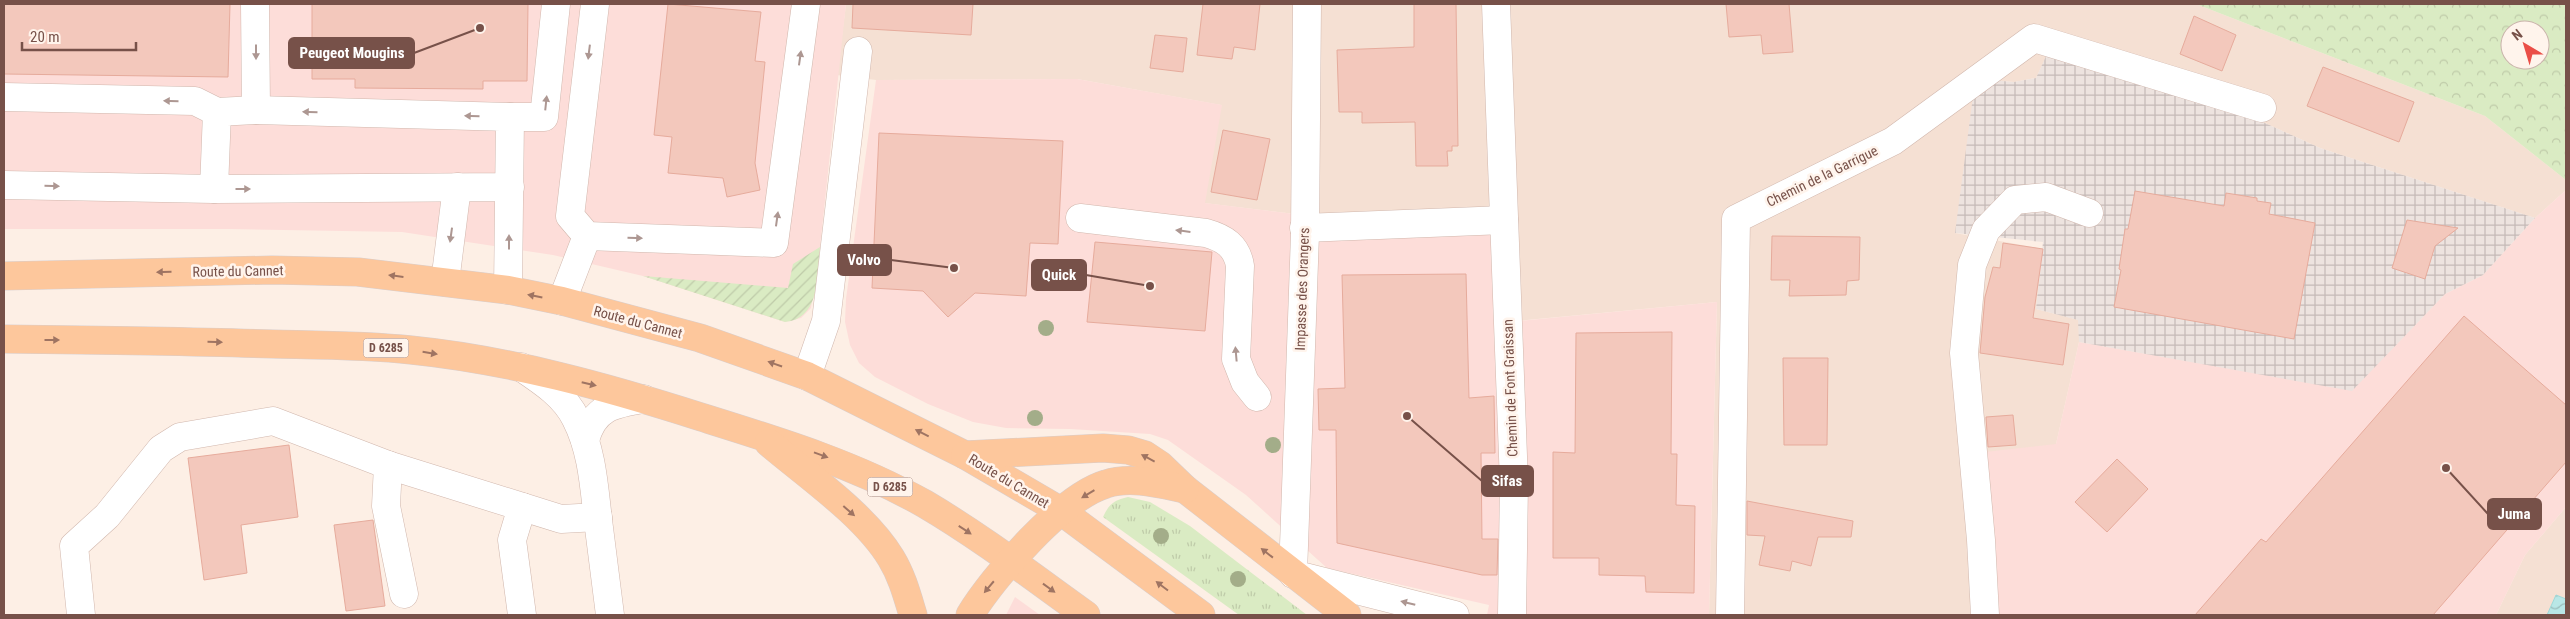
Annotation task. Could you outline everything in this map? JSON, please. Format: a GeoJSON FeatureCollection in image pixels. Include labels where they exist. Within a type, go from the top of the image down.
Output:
{"type":"FeatureCollection","features":[{"type":"Feature","properties":{"kind":"main road","name":"Route du Cannet"},"geometry":{"type":"LineString","coordinates":[[4,276],[272,270],[358,272],[508,290],[562,301],[700,338],[807,376],[965,455],[1061,511],[1201,615]]}},
{"type":"Feature","properties":{"kind":"main road","name":"D 6285"},"geometry":{"type":"LineString","coordinates":[[4,340],[168,341],[411,350],[521,368],[644,399],[826,456],[878,481],[925,505],[1012,561],[1086,615]]}},
{"type":"Feature","properties":{"kind":"main road"},"geometry":{"type":"LineString","coordinates":[[758,434],[874,534],[891,558],[904,584],[913,615]]}},
{"type":"Feature","properties":{"kind":"main road"},"geometry":{"type":"LineString","coordinates":[[965,455],[1103,448],[1128,450],[1144,455],[1160,465],[1185,489],[1347,615]]}},
{"type":"Feature","properties":{"kind":"main road"},"geometry":{"type":"LineString","coordinates":[[970,615],[980,599],[1012,561],[1061,511],[1105,484],[1129,480],[1185,489]]}},
{"type":"Feature","properties":{"kind":"street"},"geometry":{"type":"LineString","coordinates":[[256,4],[256,110]]}},
{"type":"Feature","properties":{"kind":"street"},"geometry":{"type":"LineString","coordinates":[[4,97],[196,101],[217,112],[256,110],[544,117],[556,4]]}},
{"type":"Feature","properties":{"kind":"street"},"geometry":{"type":"LineString","coordinates":[[595,4],[570,216],[586,236],[774,243],[806,4]]}},
{"type":"Feature","properties":{"kind":"street","name":"Impasse des Orangers"},"geometry":{"type":"LineString","coordinates":[[1293,574],[1304,228],[1307,4]]}},
{"type":"Feature","properties":{"kind":"street","name":"Chemin de Font Graissan"},"geometry":{"type":"LineString","coordinates":[[1496,4],[1514,484],[1512,615]]}},
{"type":"Feature","properties":{"kind":"street","name":"Chemin de la Garrigue"},"geometry":{"type":"LineString","coordinates":[[1730,615],[1736,219],[1893,140],[2034,38],[2262,108]]}},
{"type":"Feature","properties":{"kind":"street"},"geometry":{"type":"LineString","coordinates":[[807,376],[826,321],[858,51]]}},
{"type":"Feature","properties":{"kind":"street"},"geometry":{"type":"LineString","coordinates":[[214,189],[217,112]]}},
{"type":"Feature","properties":{"kind":"street"},"geometry":{"type":"LineString","coordinates":[[508,290],[510,117]]}},
{"type":"Feature","properties":{"kind":"street"},"geometry":{"type":"LineString","coordinates":[[4,185],[214,189],[510,187]]}},
{"type":"Feature","properties":{"kind":"street"},"geometry":{"type":"LineString","coordinates":[[445,282],[456,188]]}},
{"type":"Feature","properties":{"kind":"street"},"geometry":{"type":"LineString","coordinates":[[1985,615],[1981,540],[1964,352],[1972,265],[1986,230],[2015,200],[2046,196],[2089,213]]}},
{"type":"Feature","properties":{"kind":"street"},"geometry":{"type":"LineString","coordinates":[[1080,218],[1206,233],[1220,237],[1230,245],[1238,255],[1240,266],[1236,359],[1245,382],[1257,397]]}},
{"type":"Feature","properties":{"kind":"street"},"geometry":{"type":"LineString","coordinates":[[1304,228],[1504,220]]}},
{"type":"Feature","properties":{"kind":"street"},"geometry":{"type":"LineString","coordinates":[[562,301],[586,236]]}},
{"type":"Feature","properties":{"kind":"street"},"geometry":{"type":"LineString","coordinates":[[521,368],[544,382],[564,401],[576,418],[585,440],[595,487],[610,615]]}},
{"type":"Feature","properties":{"kind":"street"},"geometry":{"type":"LineString","coordinates":[[585,440],[589,425],[600,412],[616,403],[644,399]]}},
{"type":"Feature","properties":{"kind":"street"},"geometry":{"type":"LineString","coordinates":[[81,615],[74,546],[107,516],[161,449],[180,437],[273,421],[388,465],[561,520],[598,517]]}},
{"type":"Feature","properties":{"kind":"street"},"geometry":{"type":"LineString","coordinates":[[388,465],[386,506],[404,594]]}},
{"type":"Feature","properties":{"kind":"street"},"geometry":{"type":"LineString","coordinates":[[522,508],[512,540],[522,615]]}},
{"type":"Feature","properties":{"kind":"street"},"geometry":{"type":"LineString","coordinates":[[1293,574],[1455,615]]}},
{"type":"Feature","properties":{"kind":"shaded area"},"geometry":{"type":"Polygon","coordinates":[[[4,4],[846,4],[820,247],[811,308],[801,318],[785,322],[643,276],[553,255],[402,232],[229,229],[4,229],[4,4]]]}},
{"type":"Feature","properties":{"kind":"shaded area"},"geometry":{"type":"Polygon","coordinates":[[[846,4],[2196,4],[2485,116],[2566,180],[2566,190],[2535,218],[2320,148],[2265,123],[2047,55],[2036,78],[2014,82],[1991,80],[1955,233],[2043,249],[2036,309],[2079,320],[2079,342],[2056,444],[1994,615],[1709,615],[1717,302],[1517,321],[1319,217],[1204,203],[1221,105],[1077,79],[876,80],[837,75],[846,4]]]}},
{"type":"Feature","properties":{"kind":"shaded area"},"geometry":{"type":"Polygon","coordinates":[[[2047,54],[2221,103],[2320,148],[2535,218],[2483,275],[2445,294],[2352,391],[2079,342],[2078,320],[2036,309],[2043,242],[1955,233],[1973,96],[1991,80],[2014,82],[2036,78],[2047,54]]]}},
{"type":"Feature","properties":{"kind":"shaded area"},"geometry":{"type":"Polygon","coordinates":[[[1077,79],[1222,105],[1205,203],[1319,217],[1517,212],[1518,321],[1717,302],[1709,615],[1487,615],[1489,605],[1327,568],[1246,495],[1168,440],[1150,434],[1070,429],[1006,428],[973,422],[928,404],[875,377],[859,363],[850,345],[845,322],[846,299],[876,80],[1077,79]]]}},
{"type":"Feature","properties":{"kind":"shaded area"},"geometry":{"type":"Polygon","coordinates":[[[2566,190],[2566,507],[2525,555],[2496,615],[1994,615],[1985,452],[2056,444],[2079,342],[2352,390],[2445,294],[2483,275],[2535,218],[2566,190]]]}},
{"type":"Feature","properties":{"kind":"shaded area"},"geometry":{"type":"Polygon","coordinates":[[[2566,507],[2566,615],[2496,615],[2525,555],[2566,507]]]}},
{"type":"Feature","properties":{"kind":"shaded area"},"geometry":{"type":"Polygon","coordinates":[[[1015,597],[1040,615],[1006,615],[1015,597]]]}},
{"type":"Feature","properties":{"kind":"green space"},"geometry":{"type":"Polygon","coordinates":[[[2196,4],[2566,4],[2566,180],[2485,116],[2196,4]]]}},
{"type":"Feature","properties":{"kind":"green space"},"geometry":{"type":"Polygon","coordinates":[[[820,247],[817,282],[811,304],[805,313],[797,319],[785,322],[643,276],[788,288],[793,264],[820,247]]]}},
{"type":"Feature","properties":{"kind":"green space"},"geometry":{"type":"Polygon","coordinates":[[[1128,497],[1150,502],[1190,526],[1307,615],[1239,615],[1103,517],[1112,503],[1128,497]]]}},
{"type":"Feature","properties":{"kind":"water"},"geometry":{"type":"Polygon","coordinates":[[[2556,595],[2566,599],[2566,615],[2547,615],[2556,595]]]}},
{"type":"Feature","properties":{"kind":"building"},"geometry":{"type":"Polygon","coordinates":[[[4,4],[230,4],[228,77],[4,74],[4,4]]]}},
{"type":"Feature","properties":{"kind":"building"},"geometry":{"type":"Polygon","coordinates":[[[312,4],[528,4],[527,81],[483,81],[483,89],[355,88],[355,79],[312,79],[312,4]]]}},
{"type":"Feature","properties":{"kind":"building"},"geometry":{"type":"Polygon","coordinates":[[[668,4],[761,12],[755,61],[765,62],[755,163],[760,190],[727,197],[723,178],[668,173],[672,137],[654,135],[668,4]]]}},
{"type":"Feature","properties":{"kind":"building"},"geometry":{"type":"Polygon","coordinates":[[[853,4],[973,4],[971,35],[852,28],[853,4]]]}},
{"type":"Feature","properties":{"kind":"building"},"geometry":{"type":"Polygon","coordinates":[[[1203,4],[1260,4],[1255,50],[1234,47],[1232,59],[1197,55],[1203,4]]]}},
{"type":"Feature","properties":{"kind":"building"},"geometry":{"type":"Polygon","coordinates":[[[1414,4],[1456,4],[1458,146],[1452,146],[1452,151],[1447,151],[1448,166],[1416,166],[1415,122],[1362,123],[1362,112],[1339,112],[1337,50],[1414,47],[1414,4]]]}},
{"type":"Feature","properties":{"kind":"building"},"geometry":{"type":"Polygon","coordinates":[[[1726,4],[1789,4],[1793,52],[1763,54],[1761,35],[1729,37],[1726,4]]]}},
{"type":"Feature","properties":{"kind":"building"},"geometry":{"type":"Polygon","coordinates":[[[2194,16],[2236,35],[2222,71],[2180,54],[2194,16]]]}},
{"type":"Feature","properties":{"kind":"building"},"geometry":{"type":"Polygon","coordinates":[[[1155,35],[1187,38],[1183,72],[1150,68],[1155,35]]]}},
{"type":"Feature","properties":{"kind":"building"},"geometry":{"type":"Polygon","coordinates":[[[2323,67],[2414,102],[2399,142],[2307,106],[2323,67]]]}},
{"type":"Feature","properties":{"kind":"building"},"geometry":{"type":"Polygon","coordinates":[[[1223,130],[1270,139],[1257,200],[1211,192],[1223,130]]]}},
{"type":"Feature","properties":{"kind":"building"},"geometry":{"type":"Polygon","coordinates":[[[879,133],[1063,141],[1058,244],[1030,243],[1026,296],[975,293],[948,317],[923,291],[872,288],[879,133]]]}},
{"type":"Feature","properties":{"kind":"building"},"geometry":{"type":"Polygon","coordinates":[[[2135,191],[2224,206],[2226,193],[2257,198],[2257,201],[2271,203],[2269,214],[2315,223],[2294,339],[2114,307],[2121,270],[2119,269],[2125,229],[2128,229],[2135,191]]]}},
{"type":"Feature","properties":{"kind":"building"},"geometry":{"type":"Polygon","coordinates":[[[2407,220],[2458,228],[2435,246],[2425,279],[2392,268],[2407,220]]]}},
{"type":"Feature","properties":{"kind":"building"},"geometry":{"type":"Polygon","coordinates":[[[1772,236],[1860,237],[1859,280],[1847,281],[1846,295],[1789,296],[1790,280],[1771,280],[1772,236]]]}},
{"type":"Feature","properties":{"kind":"building"},"geometry":{"type":"Polygon","coordinates":[[[1095,242],[1212,252],[1205,331],[1087,322],[1095,242]]]}},
{"type":"Feature","properties":{"kind":"building"},"geometry":{"type":"Polygon","coordinates":[[[2003,243],[2043,249],[2033,318],[2069,324],[2063,365],[1980,353],[1985,297],[1993,267],[2000,268],[2003,243]]]}},
{"type":"Feature","properties":{"kind":"building"},"geometry":{"type":"Polygon","coordinates":[[[1466,274],[1469,398],[1494,396],[1495,453],[1481,453],[1482,539],[1498,539],[1497,575],[1482,575],[1337,543],[1336,430],[1319,430],[1318,389],[1345,388],[1342,275],[1466,274]]]}},
{"type":"Feature","properties":{"kind":"building"},"geometry":{"type":"Polygon","coordinates":[[[2464,316],[2566,405],[2566,462],[2433,615],[2195,615],[2261,539],[2266,542],[2464,316]]]}},
{"type":"Feature","properties":{"kind":"building"},"geometry":{"type":"Polygon","coordinates":[[[1672,332],[1671,454],[1677,454],[1676,505],[1695,506],[1694,593],[1646,592],[1645,576],[1599,575],[1599,558],[1553,558],[1553,452],[1575,453],[1576,333],[1672,332]]]}},
{"type":"Feature","properties":{"kind":"building"},"geometry":{"type":"Polygon","coordinates":[[[1783,358],[1828,358],[1827,445],[1784,445],[1783,358]]]}},
{"type":"Feature","properties":{"kind":"building"},"geometry":{"type":"Polygon","coordinates":[[[2013,415],[2016,445],[1988,447],[1986,417],[2013,415]]]}},
{"type":"Feature","properties":{"kind":"building"},"geometry":{"type":"Polygon","coordinates":[[[289,445],[298,517],[241,525],[247,573],[204,580],[188,458],[289,445]]]}},
{"type":"Feature","properties":{"kind":"building"},"geometry":{"type":"Polygon","coordinates":[[[2117,459],[2148,489],[2107,532],[2075,502],[2117,459]]]}},
{"type":"Feature","properties":{"kind":"building"},"geometry":{"type":"Polygon","coordinates":[[[1747,501],[1853,521],[1851,537],[1818,537],[1811,566],[1792,561],[1790,571],[1759,565],[1765,536],[1747,535],[1747,501]]]}},
{"type":"Feature","properties":{"kind":"building"},"geometry":{"type":"Polygon","coordinates":[[[373,520],[385,606],[346,611],[334,525],[373,520]]]}},
{"type":"Feature","properties":{"kind":"place","name":"Peugeot Mougins"},"geometry":{"type":"Point","coordinates":[480,28]}},
{"type":"Feature","properties":{"kind":"place","name":"Volvo"},"geometry":{"type":"Point","coordinates":[954,268]}},
{"type":"Feature","properties":{"kind":"place","name":"Quick"},"geometry":{"type":"Point","coordinates":[1150,286]}},
{"type":"Feature","properties":{"kind":"place","name":"Sifas"},"geometry":{"type":"Point","coordinates":[1407,416]}},
{"type":"Feature","properties":{"kind":"place","name":"Juma"},"geometry":{"type":"Point","coordinates":[2446,468]}}]}
